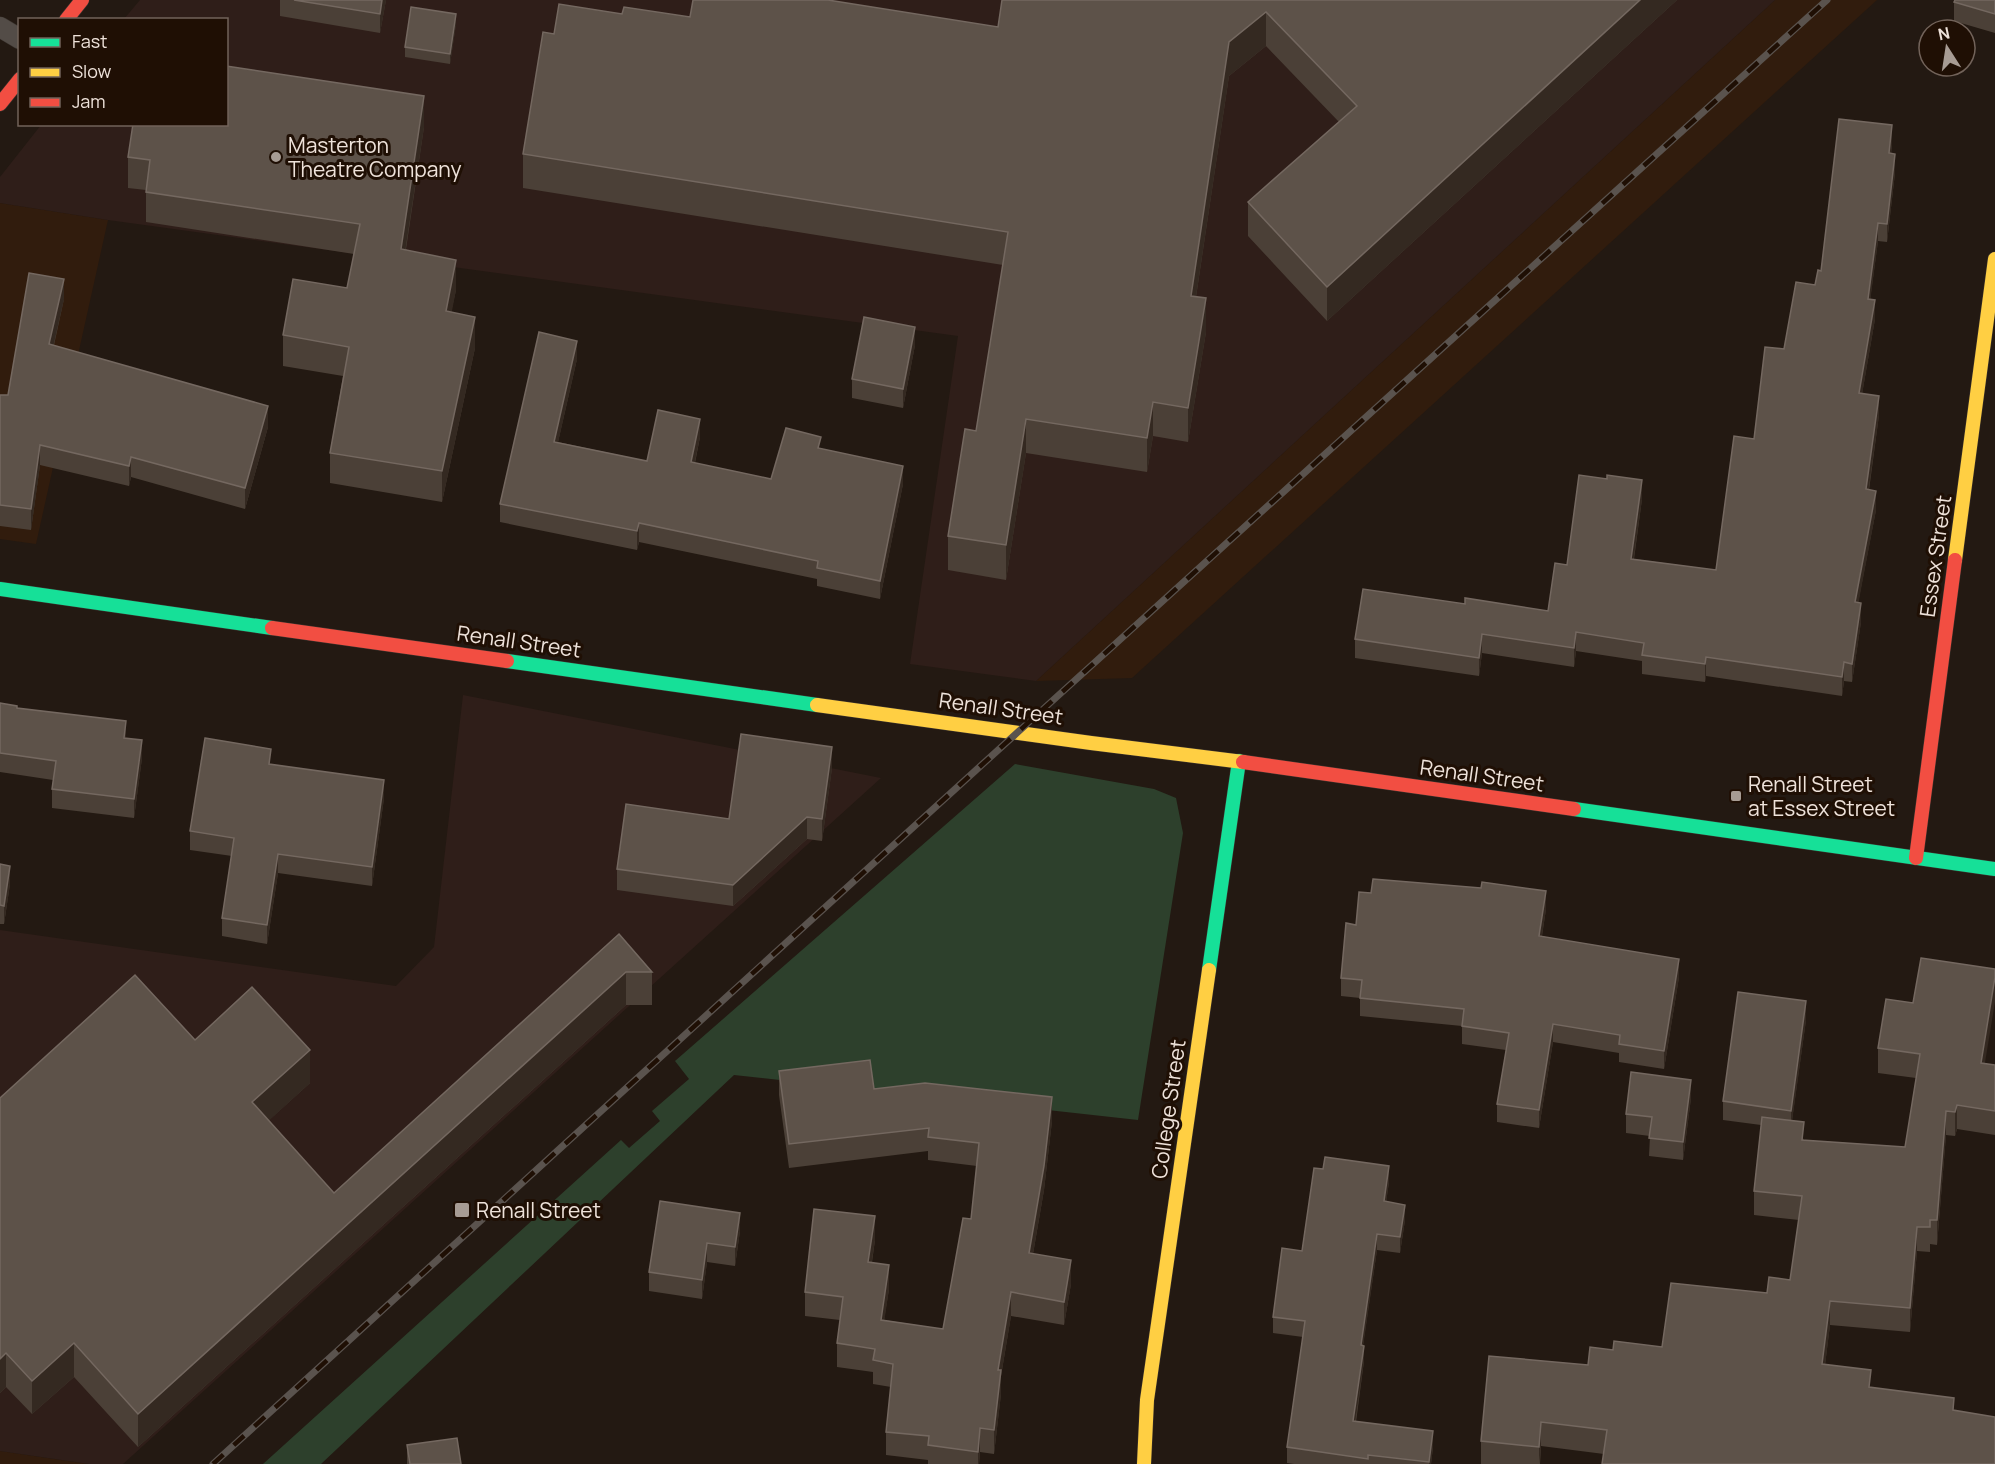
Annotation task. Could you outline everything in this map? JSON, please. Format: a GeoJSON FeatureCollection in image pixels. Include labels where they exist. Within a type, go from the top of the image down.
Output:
{"type":"FeatureCollection","features":[{"type":"Feature","properties":{"kind":"street"},"geometry":{"type":"LineString","coordinates":[[68,18],[82,0]]}},
{"type":"Feature","properties":{"kind":"street"},"geometry":{"type":"LineString","coordinates":[[0,104],[18,82]]}},
{"type":"Feature","properties":{"kind":"street","name":"Essex Street"},"geometry":{"type":"LineString","coordinates":[[1916,858],[1995,259]]}},
{"type":"Feature","properties":{"kind":"street","name":"Renall Street"},"geometry":{"type":"LineString","coordinates":[[0,589],[1091,743],[1239,761],[1995,869]]}},
{"type":"Feature","properties":{"kind":"street","name":"College Street"},"geometry":{"type":"LineString","coordinates":[[1144,1464],[1148,1400],[1239,761]]}},
{"type":"Feature","properties":{"kind":"lane"},"geometry":{"type":"LineString","coordinates":[[0,27],[18,38]]}},
{"type":"Feature","properties":{"kind":"shaded area"},"geometry":{"type":"Polygon","coordinates":[[[140,0],[1775,0],[1036,681],[910,664],[958,336],[108,220],[0,203],[0,177],[40,126],[228,126],[228,18],[125,18],[140,0]]]}},
{"type":"Feature","properties":{"kind":"shaded area"},"geometry":{"type":"Polygon","coordinates":[[[1775,0],[1877,0],[1132,678],[1036,681],[1775,0]]]}},
{"type":"Feature","properties":{"kind":"shaded area"},"geometry":{"type":"Polygon","coordinates":[[[0,203],[108,220],[36,544],[0,539],[0,203]]]}},
{"type":"Feature","properties":{"kind":"shaded area"},"geometry":{"type":"Polygon","coordinates":[[[463,695],[881,778],[123,1464],[89,1464],[0,1451],[0,930],[396,986],[434,947],[463,695]]]}},
{"type":"Feature","properties":{"kind":"shaded area"},"geometry":{"type":"Polygon","coordinates":[[[0,1451],[89,1464],[0,1464],[0,1451]]]}},
{"type":"Feature","properties":{"kind":"green space"},"geometry":{"type":"Polygon","coordinates":[[[1015,764],[1154,789],[1176,798],[1183,833],[1138,1120],[734,1075],[321,1464],[263,1464],[621,1140],[629,1148],[660,1121],[652,1111],[689,1079],[675,1061],[1015,764]]]}},
{"type":"Feature","properties":{"kind":"building"},"geometry":{"type":"Polygon","coordinates":[[[294,0],[382,0],[380,14],[294,0]]]}},
{"type":"Feature","properties":{"kind":"building"},"geometry":{"type":"Polygon","coordinates":[[[693,0],[828,0],[998,27],[1002,0],[1640,0],[1327,287],[1248,202],[1357,106],[1266,12],[1229,42],[1191,296],[1206,298],[1188,408],[1153,402],[1147,438],[1026,419],[1006,545],[948,536],[965,429],[976,431],[1008,232],[523,154],[543,32],[554,34],[559,4],[622,14],[624,7],[690,17],[693,0]]]}},
{"type":"Feature","properties":{"kind":"building"},"geometry":{"type":"Polygon","coordinates":[[[1955,0],[1995,0],[1995,14],[1954,2],[1955,0]]]}},
{"type":"Feature","properties":{"kind":"building"},"geometry":{"type":"Polygon","coordinates":[[[411,7],[456,14],[450,54],[405,47],[411,7]]]}},
{"type":"Feature","properties":{"kind":"building"},"geometry":{"type":"Polygon","coordinates":[[[228,66],[424,96],[401,249],[456,260],[446,311],[475,317],[442,471],[330,453],[349,347],[283,335],[293,279],[347,288],[360,224],[146,192],[150,160],[128,157],[133,126],[228,126],[228,66]]]}},
{"type":"Feature","properties":{"kind":"building"},"geometry":{"type":"Polygon","coordinates":[[[1839,119],[1892,125],[1889,153],[1895,154],[1887,224],[1878,223],[1868,299],[1875,300],[1859,393],[1879,396],[1866,489],[1876,491],[1855,602],[1861,603],[1852,664],[1844,662],[1842,677],[1706,657],[1705,664],[1642,655],[1644,643],[1576,632],[1574,648],[1482,634],[1479,658],[1355,639],[1363,589],[1465,604],[1465,598],[1548,611],[1555,563],[1567,565],[1579,475],[1607,479],[1607,475],[1642,480],[1631,559],[1716,570],[1734,436],[1754,439],[1765,347],[1784,349],[1796,282],[1815,285],[1818,270],[1821,271],[1839,119]]]}},
{"type":"Feature","properties":{"kind":"building"},"geometry":{"type":"Polygon","coordinates":[[[29,273],[64,279],[49,344],[268,406],[245,488],[131,457],[129,466],[40,445],[31,509],[0,505],[0,395],[8,395],[29,273]]]}},
{"type":"Feature","properties":{"kind":"building"},"geometry":{"type":"Polygon","coordinates":[[[864,317],[915,327],[903,389],[852,379],[864,317]]]}},
{"type":"Feature","properties":{"kind":"building"},"geometry":{"type":"Polygon","coordinates":[[[539,332],[577,341],[554,442],[647,461],[658,410],[700,419],[691,462],[771,479],[786,428],[821,437],[818,448],[903,466],[880,581],[817,568],[818,561],[639,523],[637,531],[500,504],[539,332]]]}},
{"type":"Feature","properties":{"kind":"building"},"geometry":{"type":"Polygon","coordinates":[[[0,703],[17,706],[17,708],[126,721],[124,738],[142,740],[134,799],[52,789],[56,761],[0,753],[0,703]]]}},
{"type":"Feature","properties":{"kind":"building"},"geometry":{"type":"Polygon","coordinates":[[[741,734],[832,747],[822,819],[807,817],[733,885],[617,869],[626,804],[729,819],[741,734]]]}},
{"type":"Feature","properties":{"kind":"building"},"geometry":{"type":"Polygon","coordinates":[[[205,738],[271,749],[269,764],[384,780],[372,867],[278,854],[267,925],[222,918],[234,838],[190,831],[205,738]]]}},
{"type":"Feature","properties":{"kind":"building"},"geometry":{"type":"Polygon","coordinates":[[[0,864],[10,866],[4,906],[0,905],[0,864]]]}},
{"type":"Feature","properties":{"kind":"building"},"geometry":{"type":"Polygon","coordinates":[[[1373,879],[1481,888],[1482,882],[1546,891],[1539,936],[1679,959],[1664,1051],[1619,1044],[1620,1035],[1553,1024],[1539,1110],[1497,1104],[1509,1033],[1462,1026],[1464,1009],[1360,998],[1362,980],[1341,978],[1346,923],[1356,925],[1359,892],[1371,893],[1373,879]]]}},
{"type":"Feature","properties":{"kind":"building"},"geometry":{"type":"Polygon","coordinates":[[[619,934],[652,972],[626,972],[138,1414],[74,1343],[32,1381],[6,1353],[0,1359],[0,1098],[135,975],[195,1040],[252,987],[310,1050],[252,1102],[334,1193],[619,934]]]}},
{"type":"Feature","properties":{"kind":"building"},"geometry":{"type":"Polygon","coordinates":[[[1921,958],[1995,969],[1981,1063],[1995,1065],[1995,1111],[1957,1105],[1955,1112],[1946,1111],[1937,1220],[1930,1220],[1930,1227],[1917,1227],[1910,1308],[1830,1301],[1822,1364],[1871,1370],[1869,1387],[1954,1398],[1953,1410],[1995,1417],[1995,1464],[1602,1464],[1607,1430],[1541,1422],[1539,1447],[1481,1441],[1489,1356],[1588,1365],[1590,1347],[1613,1350],[1614,1341],[1662,1347],[1671,1283],[1767,1293],[1769,1277],[1790,1280],[1802,1196],[1754,1191],[1762,1117],[1804,1122],[1802,1140],[1905,1147],[1920,1054],[1878,1048],[1886,999],[1913,1003],[1921,958]]]}},
{"type":"Feature","properties":{"kind":"building"},"geometry":{"type":"Polygon","coordinates":[[[1738,992],[1806,1001],[1791,1111],[1723,1101],[1738,992]]]}},
{"type":"Feature","properties":{"kind":"building"},"geometry":{"type":"Polygon","coordinates":[[[870,1060],[874,1089],[925,1083],[1052,1097],[1044,1166],[1029,1253],[1071,1260],[1064,1302],[1011,1292],[998,1370],[1001,1370],[994,1430],[980,1428],[978,1452],[928,1445],[929,1436],[886,1432],[893,1364],[873,1360],[875,1349],[837,1343],[843,1297],[805,1292],[814,1209],[875,1216],[868,1262],[889,1265],[881,1320],[943,1329],[963,1218],[971,1219],[979,1143],[928,1137],[929,1128],[789,1144],[779,1071],[870,1060]]]}},
{"type":"Feature","properties":{"kind":"building"},"geometry":{"type":"Polygon","coordinates":[[[1631,1072],[1691,1080],[1683,1142],[1649,1138],[1652,1117],[1626,1114],[1631,1072]]]}},
{"type":"Feature","properties":{"kind":"building"},"geometry":{"type":"Polygon","coordinates":[[[1325,1157],[1389,1166],[1384,1201],[1405,1205],[1400,1237],[1377,1234],[1353,1421],[1433,1431],[1429,1462],[1368,1455],[1368,1459],[1287,1447],[1305,1321],[1273,1317],[1282,1248],[1302,1251],[1314,1168],[1323,1169],[1325,1157]]]}},
{"type":"Feature","properties":{"kind":"building"},"geometry":{"type":"Polygon","coordinates":[[[660,1201],[740,1213],[735,1247],[707,1243],[702,1280],[649,1272],[660,1201]]]}},
{"type":"Feature","properties":{"kind":"building"},"geometry":{"type":"Polygon","coordinates":[[[457,1438],[461,1464],[410,1464],[407,1445],[457,1438]]]}},
{"type":"Feature","properties":{"kind":"railway"},"geometry":{"type":"LineString","coordinates":[[213,1464],[1827,0]]}},
{"type":"Feature","properties":{"kind":"traffic: fast"},"geometry":{"type":"LineString","coordinates":[[0,589],[272,628]]}},
{"type":"Feature","properties":{"kind":"traffic: fast"},"geometry":{"type":"LineString","coordinates":[[507,661],[817,705]]}},
{"type":"Feature","properties":{"kind":"traffic: fast"},"geometry":{"type":"LineString","coordinates":[[1209,970],[1239,761]]}},
{"type":"Feature","properties":{"kind":"traffic: fast"},"geometry":{"type":"LineString","coordinates":[[1574,809],[1995,869]]}},
{"type":"Feature","properties":{"kind":"traffic: slow"},"geometry":{"type":"LineString","coordinates":[[1955,560],[1995,259]]}},
{"type":"Feature","properties":{"kind":"traffic: slow"},"geometry":{"type":"LineString","coordinates":[[817,705],[1243,762]]}},
{"type":"Feature","properties":{"kind":"traffic: slow"},"geometry":{"type":"LineString","coordinates":[[1144,1464],[1147,1400],[1209,970]]}},
{"type":"Feature","properties":{"kind":"traffic: jam"},"geometry":{"type":"LineString","coordinates":[[68,18],[82,0]]}},
{"type":"Feature","properties":{"kind":"traffic: jam"},"geometry":{"type":"LineString","coordinates":[[0,104],[18,82]]}},
{"type":"Feature","properties":{"kind":"traffic: jam"},"geometry":{"type":"LineString","coordinates":[[1916,858],[1955,560]]}},
{"type":"Feature","properties":{"kind":"traffic: jam"},"geometry":{"type":"LineString","coordinates":[[272,628],[507,661]]}},
{"type":"Feature","properties":{"kind":"traffic: jam"},"geometry":{"type":"LineString","coordinates":[[1243,762],[1574,809]]}},
{"type":"Feature","properties":{"kind":"place","name":"Masterton Theatre Company"},"geometry":{"type":"Point","coordinates":[276,157]}},
{"type":"Feature","properties":{"kind":"place","name":"Renall Street at Essex Street"},"geometry":{"type":"Point","coordinates":[1736,796]}},
{"type":"Feature","properties":{"kind":"place","name":"Renall Street"},"geometry":{"type":"Point","coordinates":[462,1210]}}]}
